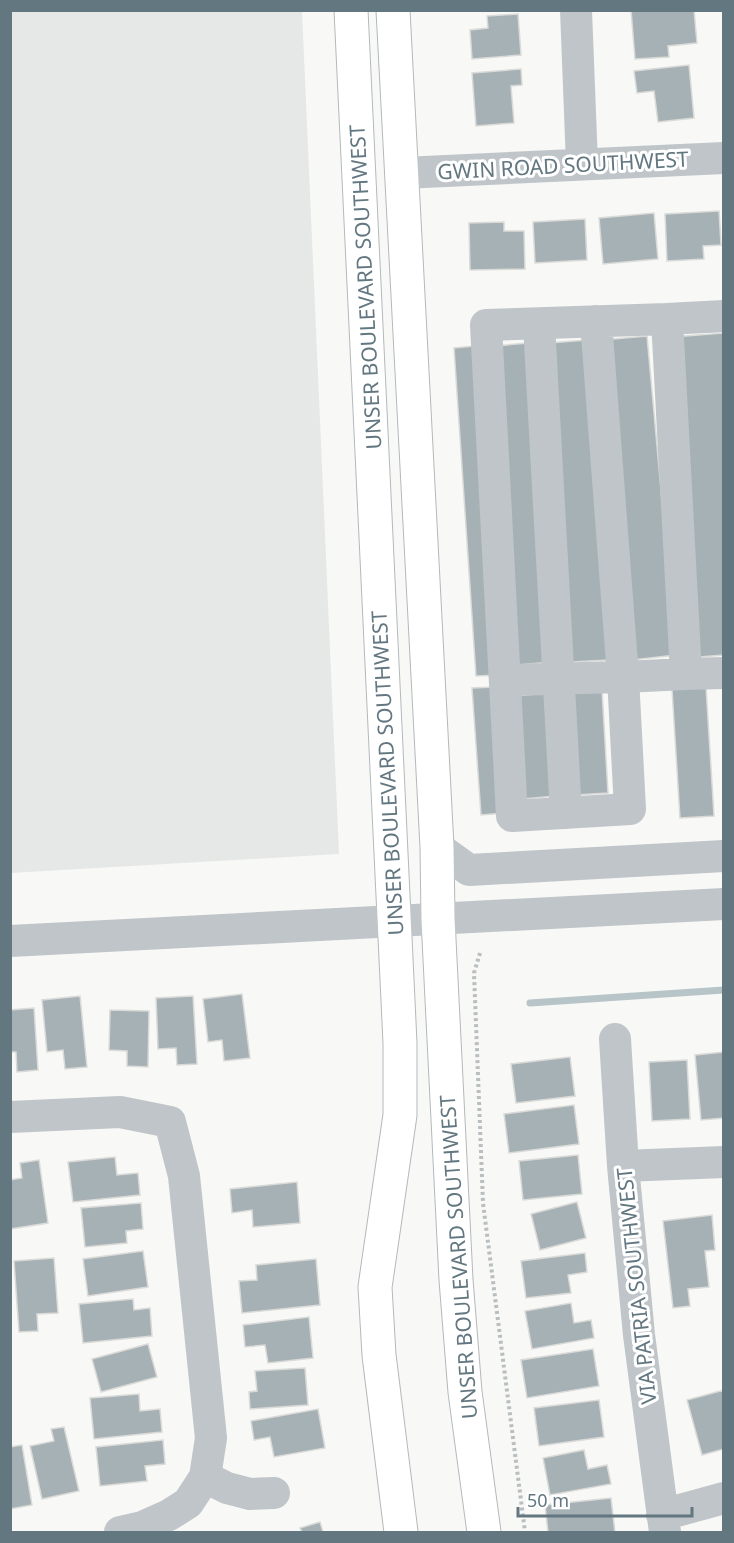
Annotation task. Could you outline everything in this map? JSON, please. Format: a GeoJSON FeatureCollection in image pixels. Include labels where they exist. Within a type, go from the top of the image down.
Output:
{"type":"FeatureCollection","features":[{"type":"Feature","properties":{"kind":"main road","name":"UNSER BOULEVARD SOUTHWEST"},"geometry":{"type":"LineString","coordinates":[[351,10],[400,1043],[400,1115],[375,1287],[379,1355],[401,1533]]}},
{"type":"Feature","properties":{"kind":"main road","name":"UNSER BOULEVARD SOUTHWEST"},"geometry":{"type":"LineString","coordinates":[[393,10],[437,847],[438,919],[456,1280],[465,1392],[484,1533]]}},
{"type":"Feature","properties":{"kind":"street"},"geometry":{"type":"LineString","coordinates":[[576,10],[582,164]]}},
{"type":"Feature","properties":{"kind":"street","name":"GWIN ROAD SOUTHWEST"},"geometry":{"type":"LineString","coordinates":[[403,173],[723,158]]}},
{"type":"Feature","properties":{"kind":"street"},"geometry":{"type":"LineString","coordinates":[[630,809],[512,816],[486,326],[723,316]]}},
{"type":"Feature","properties":{"kind":"street"},"geometry":{"type":"LineString","coordinates":[[667,319],[686,674]]}},
{"type":"Feature","properties":{"kind":"street"},"geometry":{"type":"LineString","coordinates":[[596,321],[623,677],[634,861]]}},
{"type":"Feature","properties":{"kind":"street"},"geometry":{"type":"LineString","coordinates":[[539,324],[566,813]]}},
{"type":"Feature","properties":{"kind":"street"},"geometry":{"type":"LineString","coordinates":[[505,680],[723,673]]}},
{"type":"Feature","properties":{"kind":"street"},"geometry":{"type":"LineString","coordinates":[[437,847],[469,870],[723,856]]}},
{"type":"Feature","properties":{"kind":"street"},"geometry":{"type":"LineString","coordinates":[[10,941],[723,904]]}},
{"type":"Feature","properties":{"kind":"street","name":"VIA PATRIA SOUTHWEST"},"geometry":{"type":"LineString","coordinates":[[615,1039],[623,1166],[639,1335],[664,1524]]}},
{"type":"Feature","properties":{"kind":"street"},"geometry":{"type":"LineString","coordinates":[[10,1117],[120,1112],[170,1122],[184,1176],[210,1438],[205,1477],[188,1503],[170,1515],[142,1527],[120,1533]]}},
{"type":"Feature","properties":{"kind":"street"},"geometry":{"type":"LineString","coordinates":[[623,1166],[723,1162]]}},
{"type":"Feature","properties":{"kind":"street"},"geometry":{"type":"LineString","coordinates":[[205,1477],[227,1488],[250,1494],[274,1492]]}},
{"type":"Feature","properties":{"kind":"street"},"geometry":{"type":"LineString","coordinates":[[664,1524],[723,1498]]}},
{"type":"Feature","properties":{"kind":"path"},"geometry":{"type":"LineString","coordinates":[[480,953],[474,974],[483,1203],[525,1533]]}},
{"type":"Feature","properties":{"kind":"shaded area"},"geometry":{"type":"Polygon","coordinates":[[[11,10],[302,11],[339,854],[11,873],[11,10]]]}},
{"type":"Feature","properties":{"kind":"building"},"geometry":{"type":"Polygon","coordinates":[[[631,10],[694,10],[697,43],[668,46],[669,57],[635,59],[631,10]]]}},
{"type":"Feature","properties":{"kind":"building"},"geometry":{"type":"Polygon","coordinates":[[[518,14],[521,55],[472,59],[470,30],[488,28],[487,16],[518,14]]]}},
{"type":"Feature","properties":{"kind":"building"},"geometry":{"type":"Polygon","coordinates":[[[689,65],[694,118],[658,122],[654,91],[637,93],[634,71],[689,65]]]}},
{"type":"Feature","properties":{"kind":"building"},"geometry":{"type":"Polygon","coordinates":[[[521,69],[522,85],[511,86],[514,123],[476,126],[472,73],[521,69]]]}},
{"type":"Feature","properties":{"kind":"building"},"geometry":{"type":"Polygon","coordinates":[[[719,211],[721,245],[703,246],[704,259],[667,261],[665,214],[719,211]]]}},
{"type":"Feature","properties":{"kind":"building"},"geometry":{"type":"Polygon","coordinates":[[[654,213],[658,259],[603,264],[599,218],[654,213]]]}},
{"type":"Feature","properties":{"kind":"building"},"geometry":{"type":"Polygon","coordinates":[[[585,219],[587,260],[535,263],[533,222],[585,219]]]}},
{"type":"Feature","properties":{"kind":"building"},"geometry":{"type":"Polygon","coordinates":[[[504,222],[504,231],[524,231],[525,269],[470,270],[469,223],[504,222]]]}},
{"type":"Feature","properties":{"kind":"building"},"geometry":{"type":"Polygon","coordinates":[[[724,333],[724,655],[699,657],[673,337],[724,333]]]}},
{"type":"Feature","properties":{"kind":"building"},"geometry":{"type":"Polygon","coordinates":[[[647,336],[676,655],[632,660],[603,340],[647,336]]]}},
{"type":"Feature","properties":{"kind":"building"},"geometry":{"type":"Polygon","coordinates":[[[587,340],[609,660],[571,662],[549,343],[587,340]]]}},
{"type":"Feature","properties":{"kind":"building"},"geometry":{"type":"Polygon","coordinates":[[[528,343],[551,662],[518,665],[495,346],[528,343]]]}},
{"type":"Feature","properties":{"kind":"building"},"geometry":{"type":"Polygon","coordinates":[[[475,346],[498,675],[476,676],[454,348],[475,346]]]}},
{"type":"Feature","properties":{"kind":"building"},"geometry":{"type":"Polygon","coordinates":[[[494,687],[504,813],[481,815],[472,688],[494,687]]]}},
{"type":"Feature","properties":{"kind":"building"},"geometry":{"type":"Polygon","coordinates":[[[706,687],[714,816],[680,818],[672,689],[706,687]]]}},
{"type":"Feature","properties":{"kind":"building"},"geometry":{"type":"Polygon","coordinates":[[[602,690],[608,793],[575,795],[569,692],[602,690]]]}},
{"type":"Feature","properties":{"kind":"building"},"geometry":{"type":"Polygon","coordinates":[[[548,693],[555,796],[523,799],[515,696],[548,693]]]}},
{"type":"Feature","properties":{"kind":"building"},"geometry":{"type":"Polygon","coordinates":[[[242,994],[250,1058],[224,1061],[222,1040],[208,1042],[203,999],[242,994]]]}},
{"type":"Feature","properties":{"kind":"building"},"geometry":{"type":"Polygon","coordinates":[[[80,996],[87,1067],[65,1069],[63,1050],[47,1052],[42,1000],[80,996]]]}},
{"type":"Feature","properties":{"kind":"building"},"geometry":{"type":"Polygon","coordinates":[[[193,996],[197,1064],[177,1065],[176,1048],[158,1049],[156,998],[193,996]]]}},
{"type":"Feature","properties":{"kind":"building"},"geometry":{"type":"Polygon","coordinates":[[[34,1008],[38,1070],[17,1072],[16,1052],[10,1052],[10,1010],[34,1008]]]}},
{"type":"Feature","properties":{"kind":"building"},"geometry":{"type":"Polygon","coordinates":[[[110,1010],[149,1011],[148,1067],[127,1066],[127,1051],[109,1050],[110,1010]]]}},
{"type":"Feature","properties":{"kind":"building"},"geometry":{"type":"Polygon","coordinates":[[[724,1052],[724,1118],[701,1120],[695,1055],[724,1052]]]}},
{"type":"Feature","properties":{"kind":"building"},"geometry":{"type":"Polygon","coordinates":[[[570,1057],[575,1096],[516,1103],[511,1064],[570,1057]]]}},
{"type":"Feature","properties":{"kind":"building"},"geometry":{"type":"Polygon","coordinates":[[[687,1060],[690,1119],[652,1121],[649,1062],[687,1060]]]}},
{"type":"Feature","properties":{"kind":"building"},"geometry":{"type":"Polygon","coordinates":[[[574,1105],[579,1144],[509,1153],[504,1114],[574,1105]]]}},
{"type":"Feature","properties":{"kind":"building"},"geometry":{"type":"Polygon","coordinates":[[[578,1155],[582,1194],[523,1200],[519,1161],[578,1155]]]}},
{"type":"Feature","properties":{"kind":"building"},"geometry":{"type":"Polygon","coordinates":[[[115,1157],[117,1175],[138,1173],[140,1195],[73,1202],[68,1162],[115,1157]]]}},
{"type":"Feature","properties":{"kind":"building"},"geometry":{"type":"Polygon","coordinates":[[[39,1160],[48,1223],[10,1229],[10,1180],[22,1178],[20,1163],[39,1160]]]}},
{"type":"Feature","properties":{"kind":"building"},"geometry":{"type":"Polygon","coordinates":[[[297,1182],[300,1223],[253,1227],[252,1210],[232,1213],[230,1189],[297,1182]]]}},
{"type":"Feature","properties":{"kind":"building"},"geometry":{"type":"Polygon","coordinates":[[[577,1202],[586,1238],[540,1250],[531,1214],[577,1202]]]}},
{"type":"Feature","properties":{"kind":"building"},"geometry":{"type":"Polygon","coordinates":[[[141,1203],[143,1229],[126,1231],[127,1243],[85,1247],[81,1208],[141,1203]]]}},
{"type":"Feature","properties":{"kind":"building"},"geometry":{"type":"Polygon","coordinates":[[[712,1215],[715,1250],[705,1251],[709,1287],[688,1289],[690,1306],[673,1308],[663,1221],[712,1215]]]}},
{"type":"Feature","properties":{"kind":"building"},"geometry":{"type":"Polygon","coordinates":[[[143,1251],[148,1287],[88,1296],[83,1259],[143,1251]]]}},
{"type":"Feature","properties":{"kind":"building"},"geometry":{"type":"Polygon","coordinates":[[[585,1253],[587,1272],[568,1275],[571,1293],[526,1298],[521,1261],[585,1253]]]}},
{"type":"Feature","properties":{"kind":"building"},"geometry":{"type":"Polygon","coordinates":[[[54,1258],[58,1313],[37,1314],[38,1331],[19,1332],[14,1261],[54,1258]]]}},
{"type":"Feature","properties":{"kind":"building"},"geometry":{"type":"Polygon","coordinates":[[[316,1259],[320,1305],[242,1313],[239,1281],[257,1280],[256,1265],[316,1259]]]}},
{"type":"Feature","properties":{"kind":"building"},"geometry":{"type":"Polygon","coordinates":[[[133,1299],[134,1310],[150,1308],[152,1336],[83,1343],[79,1304],[133,1299]]]}},
{"type":"Feature","properties":{"kind":"building"},"geometry":{"type":"Polygon","coordinates":[[[571,1303],[574,1323],[591,1320],[594,1338],[532,1349],[525,1311],[571,1303]]]}},
{"type":"Feature","properties":{"kind":"building"},"geometry":{"type":"Polygon","coordinates":[[[309,1317],[313,1358],[268,1363],[265,1345],[245,1347],[243,1325],[309,1317]]]}},
{"type":"Feature","properties":{"kind":"building"},"geometry":{"type":"Polygon","coordinates":[[[148,1344],[157,1377],[101,1392],[92,1359],[148,1344]]]}},
{"type":"Feature","properties":{"kind":"building"},"geometry":{"type":"Polygon","coordinates":[[[593,1349],[599,1386],[527,1398],[521,1360],[593,1349]]]}},
{"type":"Feature","properties":{"kind":"building"},"geometry":{"type":"Polygon","coordinates":[[[305,1368],[308,1405],[250,1409],[249,1392],[257,1391],[255,1371],[305,1368]]]}},
{"type":"Feature","properties":{"kind":"building"},"geometry":{"type":"Polygon","coordinates":[[[724,1390],[724,1449],[702,1455],[687,1400],[724,1390]]]}},
{"type":"Feature","properties":{"kind":"building"},"geometry":{"type":"Polygon","coordinates":[[[139,1394],[140,1411],[160,1409],[162,1432],[94,1439],[90,1398],[139,1394]]]}},
{"type":"Feature","properties":{"kind":"building"},"geometry":{"type":"Polygon","coordinates":[[[599,1400],[604,1437],[539,1446],[534,1408],[599,1400]]]}},
{"type":"Feature","properties":{"kind":"building"},"geometry":{"type":"Polygon","coordinates":[[[318,1409],[325,1448],[274,1457],[270,1437],[254,1440],[251,1421],[318,1409]]]}},
{"type":"Feature","properties":{"kind":"building"},"geometry":{"type":"Polygon","coordinates":[[[64,1427],[79,1491],[42,1499],[30,1446],[54,1441],[51,1429],[64,1427]]]}},
{"type":"Feature","properties":{"kind":"building"},"geometry":{"type":"Polygon","coordinates":[[[163,1440],[165,1464],[145,1466],[147,1481],[100,1486],[96,1447],[163,1440]]]}},
{"type":"Feature","properties":{"kind":"building"},"geometry":{"type":"Polygon","coordinates":[[[22,1445],[32,1505],[10,1509],[10,1447],[22,1445]]]}},
{"type":"Feature","properties":{"kind":"building"},"geometry":{"type":"Polygon","coordinates":[[[584,1450],[588,1469],[607,1465],[611,1484],[550,1495],[543,1458],[584,1450]]]}},
{"type":"Feature","properties":{"kind":"building"},"geometry":{"type":"Polygon","coordinates":[[[611,1498],[615,1532],[548,1532],[545,1505],[611,1498]]]}},
{"type":"Feature","properties":{"kind":"building"},"geometry":{"type":"Polygon","coordinates":[[[320,1522],[323,1532],[302,1532],[300,1528],[320,1522]]]}},
{"type":"Feature","properties":{"kind":"waterway"},"geometry":{"type":"LineString","coordinates":[[530,1003],[724,990]]}}]}
